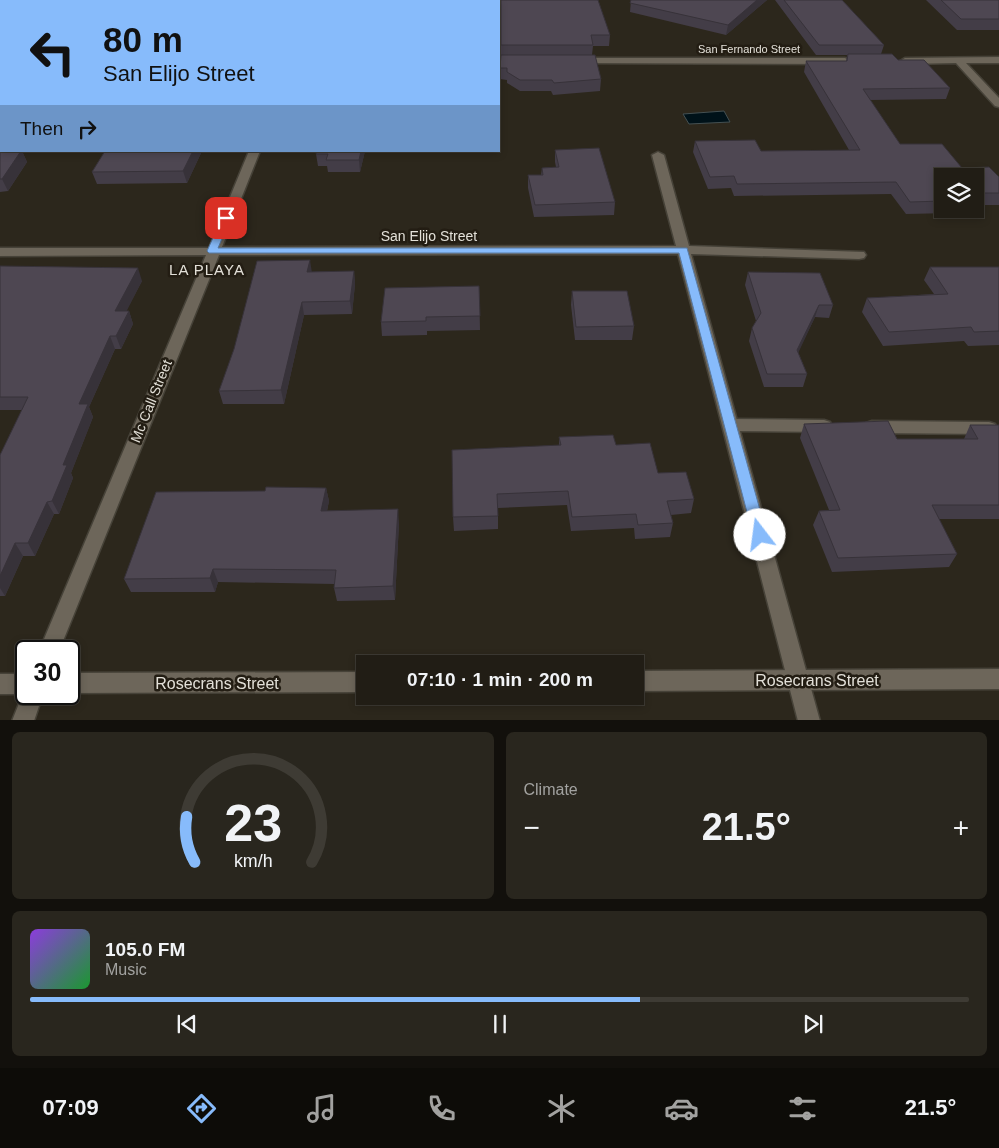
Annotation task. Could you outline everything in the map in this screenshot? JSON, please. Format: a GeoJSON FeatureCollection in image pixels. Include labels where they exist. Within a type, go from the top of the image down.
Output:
{"type":"FeatureCollection","features":[{"type":"Feature","properties":{"kind":"street","name":"San Fernando Street"},"geometry":{"type":"LineString","coordinates":[[566,60],[854,61]]}},
{"type":"Feature","properties":{"kind":"street"},"geometry":{"type":"LineString","coordinates":[[958,60],[999,104]]}},
{"type":"Feature","properties":{"kind":"street"},"geometry":{"type":"LineString","coordinates":[[892,61],[999,60]]}},
{"type":"Feature","properties":{"kind":"street","name":"Mc Call Street"},"geometry":{"type":"LineString","coordinates":[[53,640],[212,251],[255,152]]}},
{"type":"Feature","properties":{"kind":"street"},"geometry":{"type":"LineString","coordinates":[[658,155],[809,720]]}},
{"type":"Feature","properties":{"kind":"street","name":"San Elijo Street"},"geometry":{"type":"LineString","coordinates":[[0,252],[683,250],[859,256]]}},
{"type":"Feature","properties":{"kind":"street"},"geometry":{"type":"LineString","coordinates":[[731,425],[837,426]]}},
{"type":"Feature","properties":{"kind":"street"},"geometry":{"type":"LineString","coordinates":[[856,426],[992,428]]}},
{"type":"Feature","properties":{"kind":"street","name":"Rosecrans Street"},"geometry":{"type":"LineString","coordinates":[[644,681],[999,679]]}},
{"type":"Feature","properties":{"kind":"street","name":"Rosecrans Street"},"geometry":{"type":"LineString","coordinates":[[80,684],[356,682]]}},
{"type":"Feature","properties":{"kind":"street"},"geometry":{"type":"LineString","coordinates":[[0,684],[15,684]]}},
{"type":"Feature","properties":{"kind":"street"},"geometry":{"type":"LineString","coordinates":[[22,720],[28,705]]}},
{"type":"Feature","properties":{"kind":"shaded area"},"geometry":{"type":"Polygon","coordinates":[[[724,111],[730,122],[689,124],[683,114],[724,111]]]}},
{"type":"Feature","properties":{"kind":"building"},"geometry":{"type":"Polygon","coordinates":[[[501,0],[598,0],[610,35],[591,35],[593,45],[501,45],[501,0]]]}},
{"type":"Feature","properties":{"kind":"building"},"geometry":{"type":"Polygon","coordinates":[[[631,0],[757,0],[728,25],[630,3],[631,0]]]}},
{"type":"Feature","properties":{"kind":"building"},"geometry":{"type":"Polygon","coordinates":[[[784,0],[842,0],[884,45],[819,45],[784,0]]]}},
{"type":"Feature","properties":{"kind":"building"},"geometry":{"type":"Polygon","coordinates":[[[941,0],[999,0],[999,19],[961,19],[941,0]]]}},
{"type":"Feature","properties":{"kind":"building"},"geometry":{"type":"Polygon","coordinates":[[[848,54],[892,54],[898,60],[924,60],[950,88],[863,89],[900,144],[942,144],[962,168],[934,168],[934,201],[910,202],[896,182],[737,184],[734,176],[710,177],[695,141],[755,140],[761,151],[860,150],[806,61],[847,61],[848,54]]]}},
{"type":"Feature","properties":{"kind":"building"},"geometry":{"type":"Polygon","coordinates":[[[501,55],[595,55],[601,79],[554,83],[552,80],[520,80],[507,72],[507,68],[500,68],[501,55]]]}},
{"type":"Feature","properties":{"kind":"building"},"geometry":{"type":"Polygon","coordinates":[[[599,148],[615,202],[535,205],[528,175],[543,175],[542,168],[559,167],[555,150],[599,148]]]}},
{"type":"Feature","properties":{"kind":"building"},"geometry":{"type":"Polygon","coordinates":[[[0,152],[20,152],[2,179],[0,179],[0,152]]]}},
{"type":"Feature","properties":{"kind":"building"},"geometry":{"type":"Polygon","coordinates":[[[104,152],[192,152],[183,171],[92,172],[104,152]]]}},
{"type":"Feature","properties":{"kind":"building"},"geometry":{"type":"Polygon","coordinates":[[[317,152],[361,152],[359,160],[326,160],[328,154],[316,154],[317,152]]]}},
{"type":"Feature","properties":{"kind":"building"},"geometry":{"type":"Polygon","coordinates":[[[989,167],[999,177],[999,193],[984,193],[984,168],[962,168],[989,167]]]}},
{"type":"Feature","properties":{"kind":"building"},"geometry":{"type":"Polygon","coordinates":[[[310,260],[307,272],[354,271],[350,301],[302,302],[281,390],[219,391],[234,349],[257,261],[310,260]]]}},
{"type":"Feature","properties":{"kind":"building"},"geometry":{"type":"Polygon","coordinates":[[[0,266],[138,268],[115,311],[129,311],[116,336],[110,336],[79,404],[88,404],[63,465],[67,465],[52,501],[47,502],[28,543],[15,543],[0,576],[0,455],[28,397],[0,397],[0,266]]]}},
{"type":"Feature","properties":{"kind":"building"},"geometry":{"type":"Polygon","coordinates":[[[930,267],[999,267],[999,331],[974,332],[971,327],[889,332],[867,298],[948,294],[930,267]]]}},
{"type":"Feature","properties":{"kind":"building"},"geometry":{"type":"Polygon","coordinates":[[[748,272],[820,273],[833,305],[819,305],[797,350],[807,374],[767,374],[752,328],[761,313],[748,272]]]}},
{"type":"Feature","properties":{"kind":"building"},"geometry":{"type":"Polygon","coordinates":[[[479,286],[480,316],[426,317],[426,321],[381,322],[385,288],[479,286]]]}},
{"type":"Feature","properties":{"kind":"building"},"geometry":{"type":"Polygon","coordinates":[[[572,291],[627,291],[634,326],[576,327],[572,291]]]}},
{"type":"Feature","properties":{"kind":"building"},"geometry":{"type":"Polygon","coordinates":[[[888,421],[897,439],[978,439],[970,425],[999,425],[999,505],[932,505],[957,554],[838,558],[819,511],[840,510],[804,424],[888,421]]]}},
{"type":"Feature","properties":{"kind":"building"},"geometry":{"type":"Polygon","coordinates":[[[613,435],[616,445],[650,443],[658,473],[686,472],[694,499],[667,501],[673,523],[638,525],[636,514],[572,517],[568,491],[497,494],[498,516],[453,517],[452,450],[561,445],[559,437],[613,435]]]}},
{"type":"Feature","properties":{"kind":"building"},"geometry":{"type":"Polygon","coordinates":[[[266,487],[326,488],[321,511],[398,509],[393,586],[334,588],[336,570],[213,569],[210,578],[124,579],[156,492],[265,491],[266,487]]]}},
{"type":"Feature","properties":{"kind":"district","name":"LA PLAYA"},"geometry":{"type":"Point","coordinates":[207,270]}},
{"type":"Feature","properties":{"kind":"route"},"geometry":{"type":"LineString","coordinates":[[226,218],[212,251],[683,250],[760,535]]}}]}
